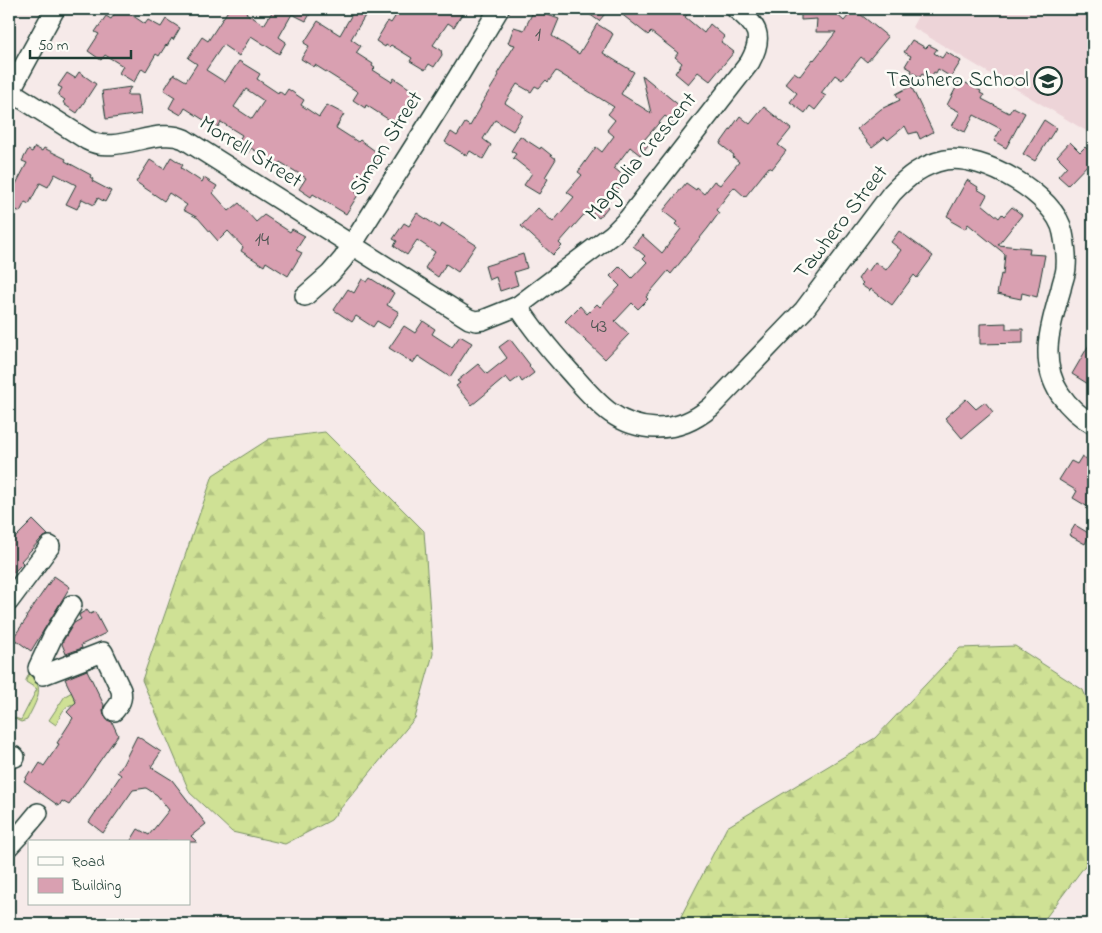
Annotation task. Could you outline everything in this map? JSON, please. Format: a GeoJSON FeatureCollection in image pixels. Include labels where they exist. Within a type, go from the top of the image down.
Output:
{"type":"FeatureCollection","features":[{"type":"Feature","properties":{"kind":"street"},"geometry":{"type":"LineString","coordinates":[[9,92],[55,9]]}},
{"type":"Feature","properties":{"kind":"street","name":"Simon Street"},"geometry":{"type":"LineString","coordinates":[[305,296],[337,267],[352,245],[499,9]]}},
{"type":"Feature","properties":{"kind":"street","name":"Magnolia Crescent"},"geometry":{"type":"LineString","coordinates":[[352,245],[469,319],[483,320],[518,306],[621,227],[750,62],[758,43],[758,34],[749,18],[736,9]]}},
{"type":"Feature","properties":{"kind":"street","name":"Morrell Street"},"geometry":{"type":"LineString","coordinates":[[9,92],[87,140],[100,145],[171,136],[180,137],[352,245]]}},
{"type":"Feature","properties":{"kind":"street","name":"Tawhero Street"},"geometry":{"type":"LineString","coordinates":[[518,306],[538,336],[596,402],[612,415],[627,423],[644,428],[664,428],[686,424],[711,408],[804,310],[892,193],[906,178],[922,167],[947,160],[972,160],[993,167],[1033,191],[1051,208],[1063,231],[1066,267],[1049,335],[1047,352],[1049,369],[1054,385],[1066,403],[1083,419],[1093,424]]}},
{"type":"Feature","properties":{"kind":"street"},"geometry":{"type":"LineString","coordinates":[[9,601],[50,546]]}},
{"type":"Feature","properties":{"kind":"street"},"geometry":{"type":"LineString","coordinates":[[72,605],[53,636],[41,672],[103,652],[121,690],[121,702],[114,711]]}},
{"type":"Feature","properties":{"kind":"street"},"geometry":{"type":"LineString","coordinates":[[9,846],[38,812]]}},
{"type":"Feature","properties":{"kind":"shaded area","name":"Tawhero School"},"geometry":{"type":"Polygon","coordinates":[[[922,9],[1093,9],[1093,135],[912,27],[922,9]]]}},
{"type":"Feature","properties":{"kind":"green space"},"geometry":{"type":"Polygon","coordinates":[[[325,432],[424,531],[433,654],[415,718],[331,820],[285,844],[232,832],[190,793],[142,680],[213,475],[269,439],[325,432]]]}},
{"type":"Feature","properties":{"kind":"green space"},"geometry":{"type":"Polygon","coordinates":[[[1015,646],[1083,690],[1093,714],[1093,855],[1041,924],[677,924],[727,827],[875,738],[960,648],[1015,646]]]}},
{"type":"Feature","properties":{"kind":"green space"},"geometry":{"type":"Polygon","coordinates":[[[30,672],[38,684],[38,695],[27,720],[21,722],[11,717],[21,720],[37,689],[26,682],[30,672]]]}},
{"type":"Feature","properties":{"kind":"green space"},"geometry":{"type":"Polygon","coordinates":[[[72,692],[91,732],[70,721],[72,720],[82,725],[74,704],[64,709],[56,725],[49,720],[65,696],[72,692]]]}},
{"type":"Feature","properties":{"kind":"building"},"geometry":{"type":"Polygon","coordinates":[[[118,9],[123,9],[145,24],[148,20],[161,27],[166,19],[180,28],[173,40],[172,38],[159,56],[156,54],[146,71],[142,68],[134,82],[119,73],[123,66],[105,55],[101,60],[88,51],[99,34],[95,32],[106,16],[111,19],[118,9]]]}},
{"type":"Feature","properties":{"kind":"building"},"geometry":{"type":"Polygon","coordinates":[[[229,9],[249,9],[246,13],[264,25],[274,9],[313,9],[306,21],[292,14],[279,37],[286,42],[279,54],[251,36],[239,56],[223,45],[206,70],[225,82],[239,61],[260,74],[257,79],[278,93],[279,91],[284,95],[288,89],[304,100],[301,105],[319,117],[327,105],[344,114],[336,128],[358,142],[360,140],[382,156],[374,169],[372,167],[346,214],[313,194],[311,197],[299,189],[306,178],[280,162],[278,165],[251,148],[247,154],[235,147],[242,135],[221,122],[218,127],[185,108],[181,115],[169,108],[175,97],[164,90],[174,74],[186,81],[197,64],[188,58],[202,37],[208,41],[229,9]],[[246,89],[234,107],[252,119],[264,101],[246,89]]]}},
{"type":"Feature","properties":{"kind":"building"},"geometry":{"type":"Polygon","coordinates":[[[355,9],[369,9],[351,39],[361,46],[356,53],[373,64],[372,66],[375,68],[373,70],[392,82],[394,78],[415,92],[402,114],[394,123],[366,105],[365,108],[353,100],[358,92],[315,65],[314,67],[301,59],[309,46],[304,43],[318,21],[340,35],[355,9]]]}},
{"type":"Feature","properties":{"kind":"building"},"geometry":{"type":"Polygon","coordinates":[[[400,9],[465,9],[454,27],[448,23],[433,45],[441,50],[442,55],[434,67],[429,64],[425,70],[410,61],[412,58],[391,45],[389,47],[386,45],[385,47],[376,41],[388,21],[391,23],[400,9]]]}},
{"type":"Feature","properties":{"kind":"building"},"geometry":{"type":"Polygon","coordinates":[[[582,9],[609,9],[599,21],[582,9]]]}},
{"type":"Feature","properties":{"kind":"building"},"geometry":{"type":"Polygon","coordinates":[[[615,9],[692,9],[685,17],[704,33],[710,24],[725,37],[721,42],[734,52],[710,81],[698,72],[688,84],[675,73],[682,63],[675,57],[678,53],[651,32],[648,35],[615,9]]]}},
{"type":"Feature","properties":{"kind":"building"},"geometry":{"type":"Polygon","coordinates":[[[801,9],[831,9],[844,21],[854,9],[888,37],[867,62],[861,57],[842,80],[835,75],[821,93],[826,96],[815,110],[810,106],[805,113],[790,102],[797,93],[785,83],[794,72],[800,76],[836,32],[816,32],[817,19],[801,20],[801,9]]]}},
{"type":"Feature","properties":{"kind":"building"},"geometry":{"type":"Polygon","coordinates":[[[534,10],[559,19],[552,36],[579,54],[597,24],[613,34],[603,53],[634,72],[621,94],[651,113],[642,75],[686,111],[675,124],[665,116],[644,140],[649,144],[640,155],[630,147],[614,168],[624,176],[617,185],[620,187],[606,205],[608,207],[599,218],[588,210],[559,243],[562,246],[553,255],[521,226],[538,208],[553,222],[574,197],[567,192],[582,175],[578,172],[596,147],[602,152],[614,136],[607,130],[615,120],[608,114],[614,107],[556,71],[548,82],[546,80],[539,88],[535,86],[531,92],[517,84],[505,103],[523,115],[513,131],[495,120],[483,139],[491,145],[483,159],[470,151],[467,156],[445,142],[451,132],[457,136],[465,123],[470,126],[499,75],[497,74],[515,45],[508,43],[514,27],[524,30],[534,10]]]}},
{"type":"Feature","properties":{"kind":"building"},"geometry":{"type":"Polygon","coordinates":[[[912,40],[926,48],[929,45],[937,49],[934,53],[942,58],[946,52],[961,61],[951,77],[938,69],[930,79],[922,74],[920,77],[911,72],[912,70],[905,66],[911,56],[904,52],[912,40]]]}},
{"type":"Feature","properties":{"kind":"building"},"geometry":{"type":"Polygon","coordinates":[[[79,72],[96,84],[77,113],[65,105],[63,102],[65,100],[58,95],[62,88],[58,86],[67,73],[75,78],[79,72]]]}},
{"type":"Feature","properties":{"kind":"building"},"geometry":{"type":"Polygon","coordinates":[[[960,80],[981,91],[980,93],[984,95],[982,99],[1009,113],[1013,107],[1025,113],[1006,148],[994,141],[1001,129],[974,115],[965,132],[952,126],[960,112],[947,105],[960,80]]]}},
{"type":"Feature","properties":{"kind":"building"},"geometry":{"type":"Polygon","coordinates":[[[911,86],[933,132],[920,139],[917,132],[909,134],[905,126],[888,140],[885,137],[872,147],[857,129],[881,109],[900,100],[896,94],[911,86]]]}},
{"type":"Feature","properties":{"kind":"building"},"geometry":{"type":"Polygon","coordinates":[[[131,87],[126,95],[138,95],[141,114],[106,119],[102,91],[131,87]]]}},
{"type":"Feature","properties":{"kind":"building"},"geometry":{"type":"Polygon","coordinates":[[[764,107],[791,129],[778,145],[786,151],[772,169],[769,167],[745,197],[734,187],[716,210],[719,213],[671,274],[668,271],[646,297],[648,299],[638,309],[632,303],[615,321],[629,334],[605,359],[565,321],[580,306],[587,314],[597,304],[600,307],[620,286],[610,276],[620,266],[632,278],[647,262],[643,258],[645,256],[633,246],[642,235],[662,253],[681,229],[675,224],[677,222],[663,211],[686,183],[704,194],[714,181],[720,185],[739,162],[733,157],[734,155],[720,144],[740,116],[750,124],[764,107]]]}},
{"type":"Feature","properties":{"kind":"building"},"geometry":{"type":"Polygon","coordinates":[[[1044,120],[1056,128],[1035,161],[1023,154],[1044,120]]]}},
{"type":"Feature","properties":{"kind":"building"},"geometry":{"type":"Polygon","coordinates":[[[520,136],[540,149],[541,147],[556,159],[545,177],[548,179],[539,194],[524,185],[532,173],[513,158],[516,154],[511,151],[520,136]]]}},
{"type":"Feature","properties":{"kind":"building"},"geometry":{"type":"Polygon","coordinates":[[[1070,142],[1080,152],[1085,147],[1093,155],[1093,159],[1068,185],[1058,176],[1067,166],[1057,156],[1070,142]]]}},
{"type":"Feature","properties":{"kind":"building"},"geometry":{"type":"Polygon","coordinates":[[[35,147],[42,151],[44,148],[66,159],[65,161],[91,175],[92,181],[111,191],[105,202],[98,198],[94,205],[82,199],[77,209],[66,204],[76,185],[55,174],[48,187],[40,183],[29,204],[25,202],[20,212],[17,210],[9,227],[9,181],[16,184],[27,163],[22,161],[28,150],[32,152],[35,147]]]}},
{"type":"Feature","properties":{"kind":"building"},"geometry":{"type":"Polygon","coordinates":[[[171,157],[183,165],[181,168],[202,182],[204,178],[217,186],[213,193],[229,211],[239,203],[256,222],[264,215],[290,232],[292,229],[305,236],[296,250],[302,253],[288,276],[266,262],[264,266],[241,251],[243,247],[228,231],[218,241],[198,218],[183,210],[187,205],[169,193],[164,201],[136,182],[150,160],[164,169],[171,157]]]}},
{"type":"Feature","properties":{"kind":"building"},"geometry":{"type":"Polygon","coordinates":[[[967,180],[987,195],[982,204],[999,218],[1002,214],[1004,216],[1012,207],[1022,215],[998,245],[1030,248],[1029,254],[1045,255],[1037,297],[1022,293],[1021,299],[997,294],[1001,274],[1003,275],[1005,254],[968,224],[965,229],[951,221],[952,219],[947,216],[967,180]]]}},
{"type":"Feature","properties":{"kind":"building"},"geometry":{"type":"Polygon","coordinates":[[[417,213],[440,228],[442,223],[476,245],[458,272],[446,264],[438,277],[425,268],[435,252],[417,240],[407,255],[394,246],[397,241],[393,239],[404,223],[409,226],[417,213]]]}},
{"type":"Feature","properties":{"kind":"building"},"geometry":{"type":"Polygon","coordinates":[[[899,231],[933,256],[917,278],[914,275],[892,305],[871,289],[870,291],[861,285],[863,283],[858,279],[865,269],[868,272],[875,262],[886,270],[901,250],[891,242],[899,231]]]}},
{"type":"Feature","properties":{"kind":"building"},"geometry":{"type":"Polygon","coordinates":[[[523,254],[527,268],[514,272],[518,285],[500,291],[496,277],[489,280],[485,266],[523,254]]]}},
{"type":"Feature","properties":{"kind":"building"},"geometry":{"type":"Polygon","coordinates":[[[370,278],[394,293],[387,305],[399,312],[389,328],[377,321],[373,327],[356,316],[352,322],[334,310],[348,289],[354,293],[362,279],[367,282],[370,278]]]}},
{"type":"Feature","properties":{"kind":"building"},"geometry":{"type":"Polygon","coordinates":[[[423,321],[435,329],[432,334],[452,347],[460,336],[472,343],[450,377],[418,356],[413,363],[389,348],[404,326],[415,333],[423,321]]]}},
{"type":"Feature","properties":{"kind":"building"},"geometry":{"type":"Polygon","coordinates":[[[1006,323],[1006,329],[1023,329],[1023,343],[980,344],[980,324],[1006,323]]]}},
{"type":"Feature","properties":{"kind":"building"},"geometry":{"type":"Polygon","coordinates":[[[1093,338],[1093,387],[1072,374],[1093,338]]]}},
{"type":"Feature","properties":{"kind":"building"},"geometry":{"type":"Polygon","coordinates":[[[510,339],[534,373],[522,382],[519,377],[511,383],[506,377],[472,405],[456,386],[460,383],[457,381],[478,364],[487,374],[507,358],[499,347],[510,339]]]}},
{"type":"Feature","properties":{"kind":"building"},"geometry":{"type":"Polygon","coordinates":[[[966,399],[976,409],[985,402],[993,412],[962,438],[945,418],[966,399]]]}},
{"type":"Feature","properties":{"kind":"building"},"geometry":{"type":"Polygon","coordinates":[[[1082,456],[1093,463],[1093,510],[1073,498],[1077,491],[1059,480],[1071,461],[1077,464],[1082,456]]]}},
{"type":"Feature","properties":{"kind":"building"},"geometry":{"type":"Polygon","coordinates":[[[33,520],[48,535],[41,539],[21,561],[23,563],[9,577],[9,544],[33,520]]]}},
{"type":"Feature","properties":{"kind":"building"},"geometry":{"type":"Polygon","coordinates":[[[1075,525],[1090,534],[1085,544],[1069,535],[1075,525]]]}},
{"type":"Feature","properties":{"kind":"building"},"geometry":{"type":"Polygon","coordinates":[[[54,576],[70,587],[31,651],[13,638],[54,576]]]}},
{"type":"Feature","properties":{"kind":"building"},"geometry":{"type":"Polygon","coordinates":[[[87,610],[90,614],[95,612],[106,633],[81,645],[82,648],[66,654],[62,644],[63,641],[74,623],[81,619],[80,614],[87,610]]]}},
{"type":"Feature","properties":{"kind":"building"},"geometry":{"type":"Polygon","coordinates":[[[87,670],[104,705],[104,715],[107,720],[112,722],[118,735],[69,805],[62,801],[59,806],[24,781],[30,771],[33,774],[40,763],[44,766],[73,718],[67,712],[76,702],[65,679],[87,670]]]}},
{"type":"Feature","properties":{"kind":"building"},"geometry":{"type":"Polygon","coordinates":[[[137,736],[161,752],[151,767],[172,780],[206,824],[191,836],[197,842],[190,842],[190,840],[131,840],[138,829],[149,835],[169,810],[157,795],[146,788],[133,790],[103,833],[89,822],[121,775],[117,772],[137,736]]]}},
{"type":"Feature","properties":{"kind":"place","name":"Tawhero School"},"geometry":{"type":"Point","coordinates":[1048,81]}}]}
